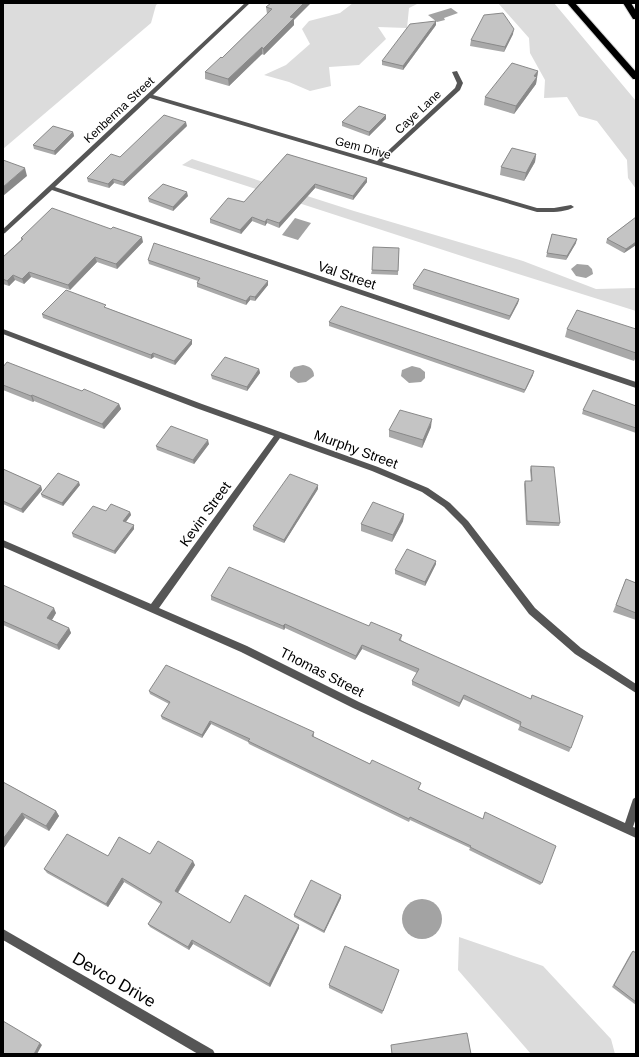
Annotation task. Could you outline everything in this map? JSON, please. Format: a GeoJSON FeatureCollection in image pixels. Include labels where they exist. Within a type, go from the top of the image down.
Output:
{"type":"FeatureCollection","features":[{"type":"Feature","properties":{"kind":"highway"},"geometry":{"type":"LineString","coordinates":[[571,3],[636,77]]}},
{"type":"Feature","properties":{"kind":"highway"},"geometry":{"type":"LineString","coordinates":[[627,3],[636,17]]}},
{"type":"Feature","properties":{"kind":"street","name":"Kenberma Street"},"geometry":{"type":"LineString","coordinates":[[3,232],[150,96],[247,3]]}},
{"type":"Feature","properties":{"kind":"street","name":"Caye Lane"},"geometry":{"type":"LineString","coordinates":[[378,163],[458,89],[460,83],[455,72]]}},
{"type":"Feature","properties":{"kind":"street","name":"Gem Drive"},"geometry":{"type":"LineString","coordinates":[[150,96],[294,140],[537,210],[554,210],[571,207]]}},
{"type":"Feature","properties":{"kind":"street","name":"Val Street"},"geometry":{"type":"LineString","coordinates":[[50,187],[636,385]]}},
{"type":"Feature","properties":{"kind":"street","name":"Murphy Street"},"geometry":{"type":"LineString","coordinates":[[3,331],[198,406],[400,479],[425,490],[447,505],[465,523],[532,611],[578,651],[636,689]]}},
{"type":"Feature","properties":{"kind":"street","name":"Kevin Street"},"geometry":{"type":"LineString","coordinates":[[153,609],[279,434]]}},
{"type":"Feature","properties":{"kind":"street","name":"Thomas Street"},"geometry":{"type":"LineString","coordinates":[[3,543],[244,649],[363,709],[632,831]]}},
{"type":"Feature","properties":{"kind":"street"},"geometry":{"type":"LineString","coordinates":[[632,831],[636,802]]}},
{"type":"Feature","properties":{"kind":"street","name":"Devco Drive"},"geometry":{"type":"LineString","coordinates":[[3,934],[209,1054]]}},
{"type":"Feature","properties":{"kind":"shaded area"},"geometry":{"type":"Polygon","coordinates":[[[3,3],[159,3],[156,5],[151,23],[3,149],[3,3]]]}},
{"type":"Feature","properties":{"kind":"shaded area"},"geometry":{"type":"Polygon","coordinates":[[[353,3],[419,3],[409,8],[407,28],[378,27],[386,39],[359,65],[329,67],[331,86],[310,91],[289,82],[264,75],[286,65],[310,44],[302,29],[309,21],[340,13],[353,3]]]}},
{"type":"Feature","properties":{"kind":"shaded area"},"geometry":{"type":"Polygon","coordinates":[[[498,3],[554,3],[636,101],[636,189],[628,178],[627,160],[597,121],[579,116],[567,97],[544,98],[545,80],[530,53],[529,38],[498,3]]]}},
{"type":"Feature","properties":{"kind":"shaded area"},"geometry":{"type":"Polygon","coordinates":[[[451,8],[458,13],[444,18],[445,20],[437,22],[428,15],[451,8]]]}},
{"type":"Feature","properties":{"kind":"shaded area"},"geometry":{"type":"Polygon","coordinates":[[[192,159],[354,211],[523,261],[596,289],[636,288],[636,311],[182,165],[192,159]]]}},
{"type":"Feature","properties":{"kind":"shaded area"},"geometry":{"type":"Polygon","coordinates":[[[295,218],[311,223],[298,240],[282,235],[295,218]]]}},
{"type":"Feature","properties":{"kind":"shaded area"},"geometry":{"type":"Polygon","coordinates":[[[577,264],[588,265],[592,269],[593,274],[586,278],[576,276],[571,269],[577,264]]]}},
{"type":"Feature","properties":{"kind":"shaded area"},"geometry":{"type":"Polygon","coordinates":[[[303,365],[311,368],[314,376],[306,382],[298,383],[290,377],[290,372],[294,367],[303,365]]]}},
{"type":"Feature","properties":{"kind":"shaded area"},"geometry":{"type":"Polygon","coordinates":[[[412,366],[420,368],[425,372],[425,378],[421,382],[409,383],[401,376],[402,370],[412,366]]]}},
{"type":"Feature","properties":{"kind":"shaded area"},"geometry":{"type":"Polygon","coordinates":[[[422,899],[430,901],[436,905],[440,911],[442,919],[440,927],[436,933],[430,937],[422,939],[414,937],[408,933],[404,927],[402,919],[404,911],[408,905],[414,901],[422,899]]]}},
{"type":"Feature","properties":{"kind":"shaded area"},"geometry":{"type":"Polygon","coordinates":[[[459,937],[543,966],[611,1039],[615,1054],[531,1054],[458,970],[459,937]]]}},
{"type":"Feature","properties":{"kind":"building"},"geometry":{"type":"Polygon","coordinates":[[[271,3],[304,3],[290,17],[294,18],[263,49],[262,47],[228,79],[205,72],[221,57],[222,58],[272,9],[266,7],[271,3]]]}},
{"type":"Feature","properties":{"kind":"building"},"geometry":{"type":"Polygon","coordinates":[[[503,13],[514,29],[505,47],[471,40],[484,15],[503,13]]]}},
{"type":"Feature","properties":{"kind":"building"},"geometry":{"type":"Polygon","coordinates":[[[436,21],[403,66],[382,61],[410,24],[436,21]]]}},
{"type":"Feature","properties":{"kind":"building"},"geometry":{"type":"Polygon","coordinates":[[[512,63],[538,71],[534,76],[537,77],[516,106],[485,97],[512,63]]]}},
{"type":"Feature","properties":{"kind":"building"},"geometry":{"type":"Polygon","coordinates":[[[359,106],[386,115],[369,132],[342,122],[359,106]]]}},
{"type":"Feature","properties":{"kind":"building"},"geometry":{"type":"Polygon","coordinates":[[[164,115],[186,122],[123,182],[113,179],[108,184],[87,178],[111,154],[120,157],[164,115]]]}},
{"type":"Feature","properties":{"kind":"building"},"geometry":{"type":"Polygon","coordinates":[[[53,126],[73,132],[54,151],[33,145],[53,126]]]}},
{"type":"Feature","properties":{"kind":"building"},"geometry":{"type":"Polygon","coordinates":[[[512,148],[536,154],[526,173],[501,167],[512,148]]]}},
{"type":"Feature","properties":{"kind":"building"},"geometry":{"type":"Polygon","coordinates":[[[287,154],[367,178],[353,196],[315,184],[279,223],[267,219],[265,222],[252,217],[240,230],[210,219],[228,198],[244,202],[287,154]]]}},
{"type":"Feature","properties":{"kind":"building"},"geometry":{"type":"Polygon","coordinates":[[[3,160],[25,168],[3,187],[3,160]]]}},
{"type":"Feature","properties":{"kind":"building"},"geometry":{"type":"Polygon","coordinates":[[[163,184],[187,192],[173,207],[148,198],[163,184]]]}},
{"type":"Feature","properties":{"kind":"building"},"geometry":{"type":"Polygon","coordinates":[[[52,208],[111,229],[113,227],[142,237],[116,264],[95,257],[68,285],[29,272],[22,279],[13,275],[7,281],[3,279],[3,257],[23,239],[21,238],[52,208]]]}},
{"type":"Feature","properties":{"kind":"building"},"geometry":{"type":"Polygon","coordinates":[[[636,217],[636,242],[626,249],[607,239],[636,217]]]}},
{"type":"Feature","properties":{"kind":"building"},"geometry":{"type":"Polygon","coordinates":[[[552,234],[577,239],[567,256],[547,253],[552,234]]]}},
{"type":"Feature","properties":{"kind":"building"},"geometry":{"type":"Polygon","coordinates":[[[154,243],[268,281],[255,297],[250,296],[246,301],[197,283],[200,278],[148,260],[154,243]]]}},
{"type":"Feature","properties":{"kind":"building"},"geometry":{"type":"Polygon","coordinates":[[[373,247],[399,248],[398,271],[372,270],[373,247]]]}},
{"type":"Feature","properties":{"kind":"building"},"geometry":{"type":"Polygon","coordinates":[[[424,269],[519,299],[510,316],[413,285],[424,269]]]}},
{"type":"Feature","properties":{"kind":"building"},"geometry":{"type":"Polygon","coordinates":[[[66,290],[106,305],[104,307],[192,340],[174,361],[153,353],[151,355],[42,314],[66,290]]]}},
{"type":"Feature","properties":{"kind":"building"},"geometry":{"type":"Polygon","coordinates":[[[341,306],[534,371],[525,390],[329,322],[341,306]]]}},
{"type":"Feature","properties":{"kind":"building"},"geometry":{"type":"Polygon","coordinates":[[[577,310],[636,329],[636,353],[567,329],[577,310]]]}},
{"type":"Feature","properties":{"kind":"building"},"geometry":{"type":"Polygon","coordinates":[[[225,357],[259,369],[247,387],[211,375],[225,357]]]}},
{"type":"Feature","properties":{"kind":"building"},"geometry":{"type":"Polygon","coordinates":[[[7,362],[82,391],[84,389],[119,404],[102,424],[32,395],[31,396],[3,385],[3,367],[7,362]]]}},
{"type":"Feature","properties":{"kind":"building"},"geometry":{"type":"Polygon","coordinates":[[[593,390],[636,406],[636,428],[583,410],[593,390]]]}},
{"type":"Feature","properties":{"kind":"building"},"geometry":{"type":"Polygon","coordinates":[[[400,410],[432,419],[423,440],[389,430],[400,410]]]}},
{"type":"Feature","properties":{"kind":"building"},"geometry":{"type":"Polygon","coordinates":[[[171,426],[208,440],[193,460],[156,446],[171,426]]]}},
{"type":"Feature","properties":{"kind":"building"},"geometry":{"type":"Polygon","coordinates":[[[531,466],[554,467],[560,523],[527,521],[525,481],[532,481],[531,466]]]}},
{"type":"Feature","properties":{"kind":"building"},"geometry":{"type":"Polygon","coordinates":[[[3,469],[41,486],[21,509],[3,501],[3,469]]]}},
{"type":"Feature","properties":{"kind":"building"},"geometry":{"type":"Polygon","coordinates":[[[58,473],[79,482],[62,503],[41,494],[58,473]]]}},
{"type":"Feature","properties":{"kind":"building"},"geometry":{"type":"Polygon","coordinates":[[[290,474],[318,485],[284,540],[253,526],[290,474]]]}},
{"type":"Feature","properties":{"kind":"building"},"geometry":{"type":"Polygon","coordinates":[[[373,502],[404,514],[393,535],[361,524],[373,502]]]}},
{"type":"Feature","properties":{"kind":"building"},"geometry":{"type":"Polygon","coordinates":[[[111,504],[130,512],[123,521],[134,525],[114,551],[72,533],[93,506],[106,511],[111,504]]]}},
{"type":"Feature","properties":{"kind":"building"},"geometry":{"type":"Polygon","coordinates":[[[407,549],[436,561],[425,582],[395,570],[407,549]]]}},
{"type":"Feature","properties":{"kind":"building"},"geometry":{"type":"Polygon","coordinates":[[[229,567],[369,626],[371,622],[402,635],[399,640],[531,699],[532,695],[583,716],[571,748],[520,726],[521,722],[464,695],[460,703],[412,681],[419,669],[362,645],[356,656],[285,624],[283,626],[211,596],[229,567]]]}},
{"type":"Feature","properties":{"kind":"building"},"geometry":{"type":"Polygon","coordinates":[[[626,579],[636,583],[636,613],[616,605],[626,579]]]}},
{"type":"Feature","properties":{"kind":"building"},"geometry":{"type":"Polygon","coordinates":[[[3,585],[54,608],[47,618],[69,628],[57,645],[3,621],[3,585]]]}},
{"type":"Feature","properties":{"kind":"building"},"geometry":{"type":"Polygon","coordinates":[[[166,665],[314,732],[312,736],[370,764],[372,760],[421,783],[418,789],[483,819],[485,812],[556,846],[542,883],[470,847],[471,846],[410,817],[409,819],[248,741],[250,739],[210,721],[202,735],[161,716],[170,702],[149,691],[166,665]]]}},
{"type":"Feature","properties":{"kind":"building"},"geometry":{"type":"Polygon","coordinates":[[[3,782],[56,811],[46,826],[22,813],[3,839],[3,782]]]}},
{"type":"Feature","properties":{"kind":"building"},"geometry":{"type":"Polygon","coordinates":[[[67,834],[108,856],[119,837],[150,854],[158,841],[193,861],[175,891],[230,923],[245,895],[299,925],[269,984],[192,940],[188,947],[148,924],[162,902],[122,878],[106,904],[44,869],[67,834]]]}},
{"type":"Feature","properties":{"kind":"building"},"geometry":{"type":"Polygon","coordinates":[[[311,880],[341,895],[324,931],[294,915],[311,880]]]}},
{"type":"Feature","properties":{"kind":"building"},"geometry":{"type":"Polygon","coordinates":[[[345,946],[399,970],[383,1011],[329,985],[345,946]]]}},
{"type":"Feature","properties":{"kind":"building"},"geometry":{"type":"Polygon","coordinates":[[[633,951],[636,953],[636,1002],[614,985],[633,951]]]}},
{"type":"Feature","properties":{"kind":"building"},"geometry":{"type":"Polygon","coordinates":[[[3,1021],[40,1043],[34,1054],[3,1054],[3,1021]]]}},
{"type":"Feature","properties":{"kind":"building"},"geometry":{"type":"Polygon","coordinates":[[[467,1033],[471,1054],[392,1054],[391,1045],[467,1033]]]}}]}
